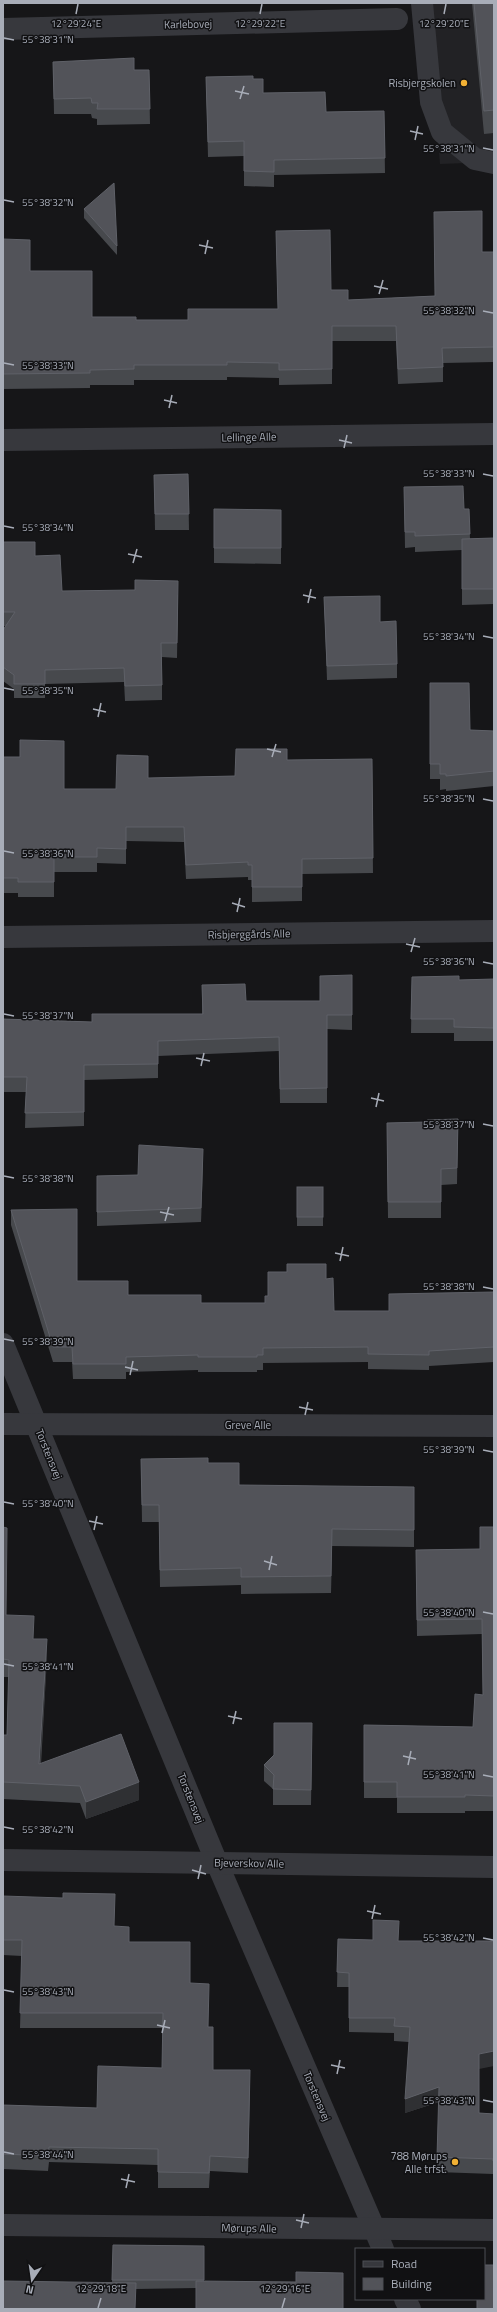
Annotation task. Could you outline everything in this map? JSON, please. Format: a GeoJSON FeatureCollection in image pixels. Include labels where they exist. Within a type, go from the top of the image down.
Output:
{"type":"FeatureCollection","features":[{"type":"Feature","properties":{"kind":"street"},"geometry":{"type":"LineString","coordinates":[[422,3],[431,102],[442,132],[475,160],[494,162]]}},
{"type":"Feature","properties":{"kind":"street","name":"Karlebovej"},"geometry":{"type":"LineString","coordinates":[[3,29],[397,19]]}},
{"type":"Feature","properties":{"kind":"street","name":"Lellinge Alle"},"geometry":{"type":"LineString","coordinates":[[3,440],[494,434]]}},
{"type":"Feature","properties":{"kind":"street","name":"Risbjerggårds Alle"},"geometry":{"type":"LineString","coordinates":[[3,937],[494,931]]}},
{"type":"Feature","properties":{"kind":"street","name":"Torstensvej"},"geometry":{"type":"LineString","coordinates":[[3,1344],[217,1863],[383,2248]]}},
{"type":"Feature","properties":{"kind":"street","name":"Greve Alle"},"geometry":{"type":"LineString","coordinates":[[3,1424],[494,1426]]}},
{"type":"Feature","properties":{"kind":"street","name":"Bjeverskov Alle"},"geometry":{"type":"LineString","coordinates":[[3,1860],[494,1867]]}},
{"type":"Feature","properties":{"kind":"street","name":"Mørups Alle"},"geometry":{"type":"LineString","coordinates":[[3,2225],[494,2230]]}},
{"type":"Feature","properties":{"kind":"street"},"geometry":{"type":"LineString","coordinates":[[406,2300],[410,2309]]}},
{"type":"Feature","properties":{"kind":"shaded area","name":"Risbjergskolen"},"geometry":{"type":"Polygon","coordinates":[[[427,3],[494,3],[494,162],[440,164],[427,3]]]}},
{"type":"Feature","properties":{"kind":"building"},"geometry":{"type":"Polygon","coordinates":[[[474,3],[494,3],[494,110],[484,111],[474,3]]]}},
{"type":"Feature","properties":{"kind":"building"},"geometry":{"type":"Polygon","coordinates":[[[134,58],[134,70],[149,70],[150,109],[97,109],[98,103],[92,103],[91,98],[54,99],[53,62],[134,58]]]}},
{"type":"Feature","properties":{"kind":"building"},"geometry":{"type":"Polygon","coordinates":[[[253,76],[253,79],[263,79],[263,93],[325,92],[326,112],[384,111],[385,158],[274,160],[274,172],[244,171],[244,141],[208,142],[206,77],[253,76]]]}},
{"type":"Feature","properties":{"kind":"building"},"geometry":{"type":"Polygon","coordinates":[[[114,183],[117,246],[84,209],[114,183]]]}},
{"type":"Feature","properties":{"kind":"building"},"geometry":{"type":"Polygon","coordinates":[[[482,211],[482,252],[494,252],[494,347],[442,348],[443,367],[398,369],[396,326],[332,326],[332,369],[279,370],[279,363],[227,362],[227,365],[134,365],[134,369],[90,370],[90,373],[3,374],[3,239],[30,240],[30,271],[92,271],[92,317],[136,317],[136,320],[188,320],[188,309],[278,309],[276,231],[330,230],[331,290],[348,290],[348,300],[435,296],[434,212],[482,211]]]}},
{"type":"Feature","properties":{"kind":"building"},"geometry":{"type":"Polygon","coordinates":[[[188,474],[189,514],[155,514],[154,475],[188,474]]]}},
{"type":"Feature","properties":{"kind":"building"},"geometry":{"type":"Polygon","coordinates":[[[463,486],[464,509],[469,509],[470,534],[415,536],[415,532],[405,532],[404,487],[463,486]]]}},
{"type":"Feature","properties":{"kind":"building"},"geometry":{"type":"Polygon","coordinates":[[[214,509],[281,510],[281,548],[214,548],[214,509]]]}},
{"type":"Feature","properties":{"kind":"building"},"geometry":{"type":"Polygon","coordinates":[[[494,538],[494,589],[462,589],[462,539],[494,538]]]}},
{"type":"Feature","properties":{"kind":"building"},"geometry":{"type":"Polygon","coordinates":[[[3,542],[35,542],[35,556],[60,555],[62,591],[135,590],[135,580],[178,581],[177,643],[161,643],[162,685],[125,686],[124,668],[45,670],[45,684],[14,684],[14,675],[3,667],[3,630],[15,612],[3,612],[3,542]]]}},
{"type":"Feature","properties":{"kind":"building"},"geometry":{"type":"Polygon","coordinates":[[[380,596],[380,622],[396,621],[397,664],[327,666],[324,597],[380,596]]]}},
{"type":"Feature","properties":{"kind":"building"},"geometry":{"type":"Polygon","coordinates":[[[430,683],[469,683],[470,730],[494,731],[494,771],[446,776],[446,774],[440,774],[440,764],[430,764],[430,683]]]}},
{"type":"Feature","properties":{"kind":"building"},"geometry":{"type":"Polygon","coordinates":[[[20,740],[64,741],[64,789],[116,789],[117,755],[148,756],[148,778],[235,776],[236,749],[287,749],[287,760],[372,759],[373,858],[302,859],[302,887],[252,887],[252,865],[248,865],[248,862],[186,865],[184,827],[126,827],[126,849],[97,848],[97,857],[54,857],[54,882],[18,882],[18,878],[3,878],[3,757],[20,757],[20,740]]]}},
{"type":"Feature","properties":{"kind":"building"},"geometry":{"type":"Polygon","coordinates":[[[352,975],[352,1015],[327,1015],[327,1088],[280,1089],[279,1037],[158,1041],[158,1064],[84,1065],[84,1112],[25,1113],[27,1077],[3,1077],[3,1019],[92,1022],[92,1014],[203,1014],[202,985],[245,984],[246,1001],[320,1001],[320,976],[352,975]]]}},
{"type":"Feature","properties":{"kind":"building"},"geometry":{"type":"Polygon","coordinates":[[[459,976],[459,980],[494,979],[494,1028],[454,1027],[454,1019],[411,1019],[412,977],[459,976]]]}},
{"type":"Feature","properties":{"kind":"building"},"geometry":{"type":"Polygon","coordinates":[[[458,1119],[457,1168],[441,1169],[441,1202],[388,1202],[387,1123],[427,1122],[427,1120],[458,1119]]]}},
{"type":"Feature","properties":{"kind":"building"},"geometry":{"type":"Polygon","coordinates":[[[139,1145],[203,1149],[201,1208],[97,1212],[97,1176],[138,1175],[139,1145]]]}},
{"type":"Feature","properties":{"kind":"building"},"geometry":{"type":"Polygon","coordinates":[[[297,1187],[323,1187],[323,1217],[297,1217],[297,1187]]]}},
{"type":"Feature","properties":{"kind":"building"},"geometry":{"type":"Polygon","coordinates":[[[77,1209],[77,1281],[128,1281],[128,1295],[201,1295],[201,1303],[265,1303],[265,1296],[268,1296],[268,1272],[287,1272],[287,1264],[326,1264],[326,1279],[333,1278],[334,1311],[389,1311],[389,1294],[494,1292],[494,1347],[429,1351],[429,1355],[368,1354],[368,1347],[263,1348],[263,1355],[257,1355],[257,1357],[198,1357],[198,1355],[126,1357],[126,1364],[73,1364],[72,1347],[53,1347],[11,1210],[77,1209]]]}},
{"type":"Feature","properties":{"kind":"building"},"geometry":{"type":"Polygon","coordinates":[[[208,1458],[208,1463],[239,1463],[239,1485],[414,1487],[414,1530],[332,1529],[331,1576],[241,1577],[241,1568],[160,1570],[159,1505],[142,1505],[141,1459],[208,1458]]]}},
{"type":"Feature","properties":{"kind":"building"},"geometry":{"type":"Polygon","coordinates":[[[3,1527],[7,1528],[6,1615],[34,1616],[33,1639],[47,1639],[39,1764],[121,1734],[139,1782],[86,1802],[80,1786],[3,1782],[3,1735],[7,1735],[9,1660],[3,1659],[3,1527]]]}},
{"type":"Feature","properties":{"kind":"building"},"geometry":{"type":"Polygon","coordinates":[[[480,1527],[494,1527],[494,1796],[465,1795],[465,1797],[397,1797],[397,1782],[364,1782],[364,1725],[473,1727],[475,1694],[483,1695],[482,1619],[417,1620],[416,1550],[480,1549],[480,1527]]]}},
{"type":"Feature","properties":{"kind":"building"},"geometry":{"type":"Polygon","coordinates":[[[274,1723],[312,1723],[311,1790],[273,1789],[274,1775],[264,1765],[274,1755],[274,1723]]]}},
{"type":"Feature","properties":{"kind":"building"},"geometry":{"type":"Polygon","coordinates":[[[63,1893],[115,1894],[114,1926],[129,1927],[129,1942],[190,1942],[190,1983],[209,1984],[208,2027],[213,2027],[213,2070],[250,2070],[248,2158],[210,2156],[209,2173],[158,2172],[158,2149],[49,2147],[48,2156],[3,2154],[3,2105],[97,2108],[98,2066],[162,2068],[163,2013],[20,2013],[22,1940],[3,1940],[3,1896],[63,1898],[63,1893]]]}},
{"type":"Feature","properties":{"kind":"building"},"geometry":{"type":"Polygon","coordinates":[[[373,1920],[399,1921],[398,1941],[494,1941],[494,2051],[479,2054],[479,2113],[494,2114],[494,2161],[493,2159],[437,2157],[439,2087],[405,2099],[410,2027],[394,2026],[395,2018],[349,2018],[349,1973],[337,1972],[338,1939],[373,1940],[373,1920]]]}},
{"type":"Feature","properties":{"kind":"building"},"geometry":{"type":"Polygon","coordinates":[[[113,2245],[204,2246],[204,2280],[112,2280],[113,2245]]]}},
{"type":"Feature","properties":{"kind":"building"},"geometry":{"type":"Polygon","coordinates":[[[485,2265],[494,2265],[494,2309],[477,2309],[477,2300],[485,2300],[485,2265]]]}},
{"type":"Feature","properties":{"kind":"building"},"geometry":{"type":"Polygon","coordinates":[[[296,2272],[343,2273],[343,2309],[196,2309],[196,2281],[296,2282],[296,2272]]]}},
{"type":"Feature","properties":{"kind":"building"},"geometry":{"type":"Polygon","coordinates":[[[3,2281],[136,2283],[135,2309],[3,2309],[3,2281]]]}},
{"type":"Feature","properties":{"kind":"place","name":"Risbjergskolen"},"geometry":{"type":"Point","coordinates":[464,83]}},
{"type":"Feature","properties":{"kind":"place","name":"788 Mørups Alle trfst."},"geometry":{"type":"Point","coordinates":[455,2162]}}]}
